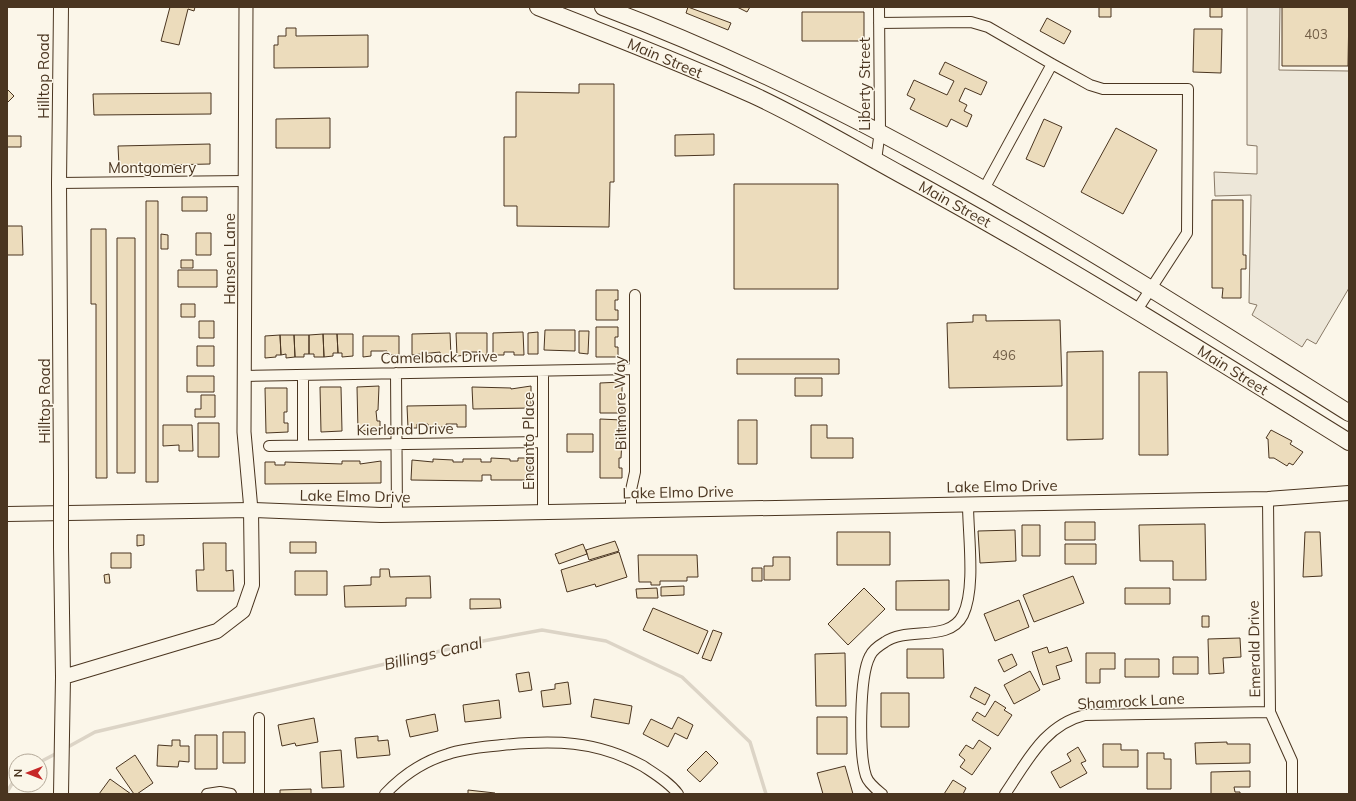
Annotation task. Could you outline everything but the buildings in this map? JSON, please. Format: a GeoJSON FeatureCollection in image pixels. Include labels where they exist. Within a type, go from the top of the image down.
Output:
{"type":"FeatureCollection","features":[{"type":"Feature","properties":{"kind":"main road","name":"Hilltop Road"},"geometry":{"type":"LineString","coordinates":[[60,7],[59,182],[63,677],[61,794]]}},
{"type":"Feature","properties":{"kind":"main road","name":"Main Street"},"geometry":{"type":"LineString","coordinates":[[538,7],[650,51],[754,96],[876,160],[987,221],[1137,310],[1349,442]]}},
{"type":"Feature","properties":{"kind":"main road","name":"Main Street"},"geometry":{"type":"LineString","coordinates":[[603,7],[663,30],[754,69],[880,131],[984,189],[1152,289],[1349,413]]}},
{"type":"Feature","properties":{"kind":"main road","name":"Lake Elmo Drive"},"geometry":{"type":"LineString","coordinates":[[7,514],[250,510],[397,514],[543,512],[1268,499],[1349,492]]}},
{"type":"Feature","properties":{"kind":"main road"},"geometry":{"type":"LineString","coordinates":[[63,677],[218,631],[242,611],[252,585],[250,510]]}},
{"type":"Feature","properties":{"kind":"street","name":"Hansen Lane"},"geometry":{"type":"LineString","coordinates":[[246,7],[244,432],[250,510]]}},
{"type":"Feature","properties":{"kind":"street","name":"Liberty Street"},"geometry":{"type":"LineString","coordinates":[[876,160],[880,131],[879,7]]}},
{"type":"Feature","properties":{"kind":"street"},"geometry":{"type":"LineString","coordinates":[[879,23],[971,22],[988,27],[1090,85],[1103,89],[1188,89],[1187,233],[1137,310]]}},
{"type":"Feature","properties":{"kind":"street"},"geometry":{"type":"LineString","coordinates":[[984,189],[1052,64]]}},
{"type":"Feature","properties":{"kind":"street","name":"Montgomery"},"geometry":{"type":"LineString","coordinates":[[59,182],[245,181]]}},
{"type":"Feature","properties":{"kind":"street","name":"Biltmore Way"},"geometry":{"type":"LineString","coordinates":[[631,510],[631,490],[636,472],[634,369],[635,295]]}},
{"type":"Feature","properties":{"kind":"street","name":"Camelback Drive"},"geometry":{"type":"LineString","coordinates":[[244,376],[396,372],[634,369]]}},
{"type":"Feature","properties":{"kind":"street","name":"Encanto Place"},"geometry":{"type":"LineString","coordinates":[[543,371],[543,512]]}},
{"type":"Feature","properties":{"kind":"street"},"geometry":{"type":"LineString","coordinates":[[396,372],[397,514]]}},
{"type":"Feature","properties":{"kind":"street"},"geometry":{"type":"LineString","coordinates":[[303,375],[303,445]]}},
{"type":"Feature","properties":{"kind":"street","name":"Kierland Drive"},"geometry":{"type":"LineString","coordinates":[[269,446],[543,442]]}},
{"type":"Feature","properties":{"kind":"street","name":"Emerald Drive"},"geometry":{"type":"LineString","coordinates":[[1268,499],[1270,712],[1292,760],[1292,794]]}},
{"type":"Feature","properties":{"kind":"street"},"geometry":{"type":"LineString","coordinates":[[882,794],[866,778],[863,760],[863,680],[870,655],[886,641],[902,635],[938,632],[951,627],[962,617],[968,602],[970,580],[968,504]]}},
{"type":"Feature","properties":{"kind":"street","name":"Shamrock Lane"},"geometry":{"type":"LineString","coordinates":[[1006,794],[1041,742],[1057,726],[1071,718],[1085,715],[1270,712]]}},
{"type":"Feature","properties":{"kind":"street"},"geometry":{"type":"LineString","coordinates":[[259,718],[259,794]]}},
{"type":"Feature","properties":{"kind":"street"},"geometry":{"type":"LineString","coordinates":[[385,794],[395,783],[419,766],[447,754],[473,748],[535,742],[580,744],[606,750],[630,759],[654,773],[678,794]]}},
{"type":"Feature","properties":{"kind":"street"},"geometry":{"type":"LineString","coordinates":[[207,794],[220,792],[231,794]]}},
{"type":"Feature","properties":{"kind":"shaded area"},"geometry":{"type":"Polygon","coordinates":[[[1247,7],[1280,7],[1279,70],[1349,71],[1349,288],[1316,344],[1307,339],[1302,347],[1252,315],[1257,305],[1249,303],[1251,195],[1215,196],[1214,172],[1257,174],[1257,146],[1247,145],[1247,7]]]}},
{"type":"Feature","properties":{"kind":"waterway","name":"Billings Canal"},"geometry":{"type":"LineString","coordinates":[[66,748],[95,732],[483,641],[542,630],[606,641],[682,677],[750,742],[766,794]]}},
{"type":"Feature","properties":{"kind":"waterway","name":"Billings Canal"},"geometry":{"type":"LineString","coordinates":[[48,758],[59,752]]}}]}
